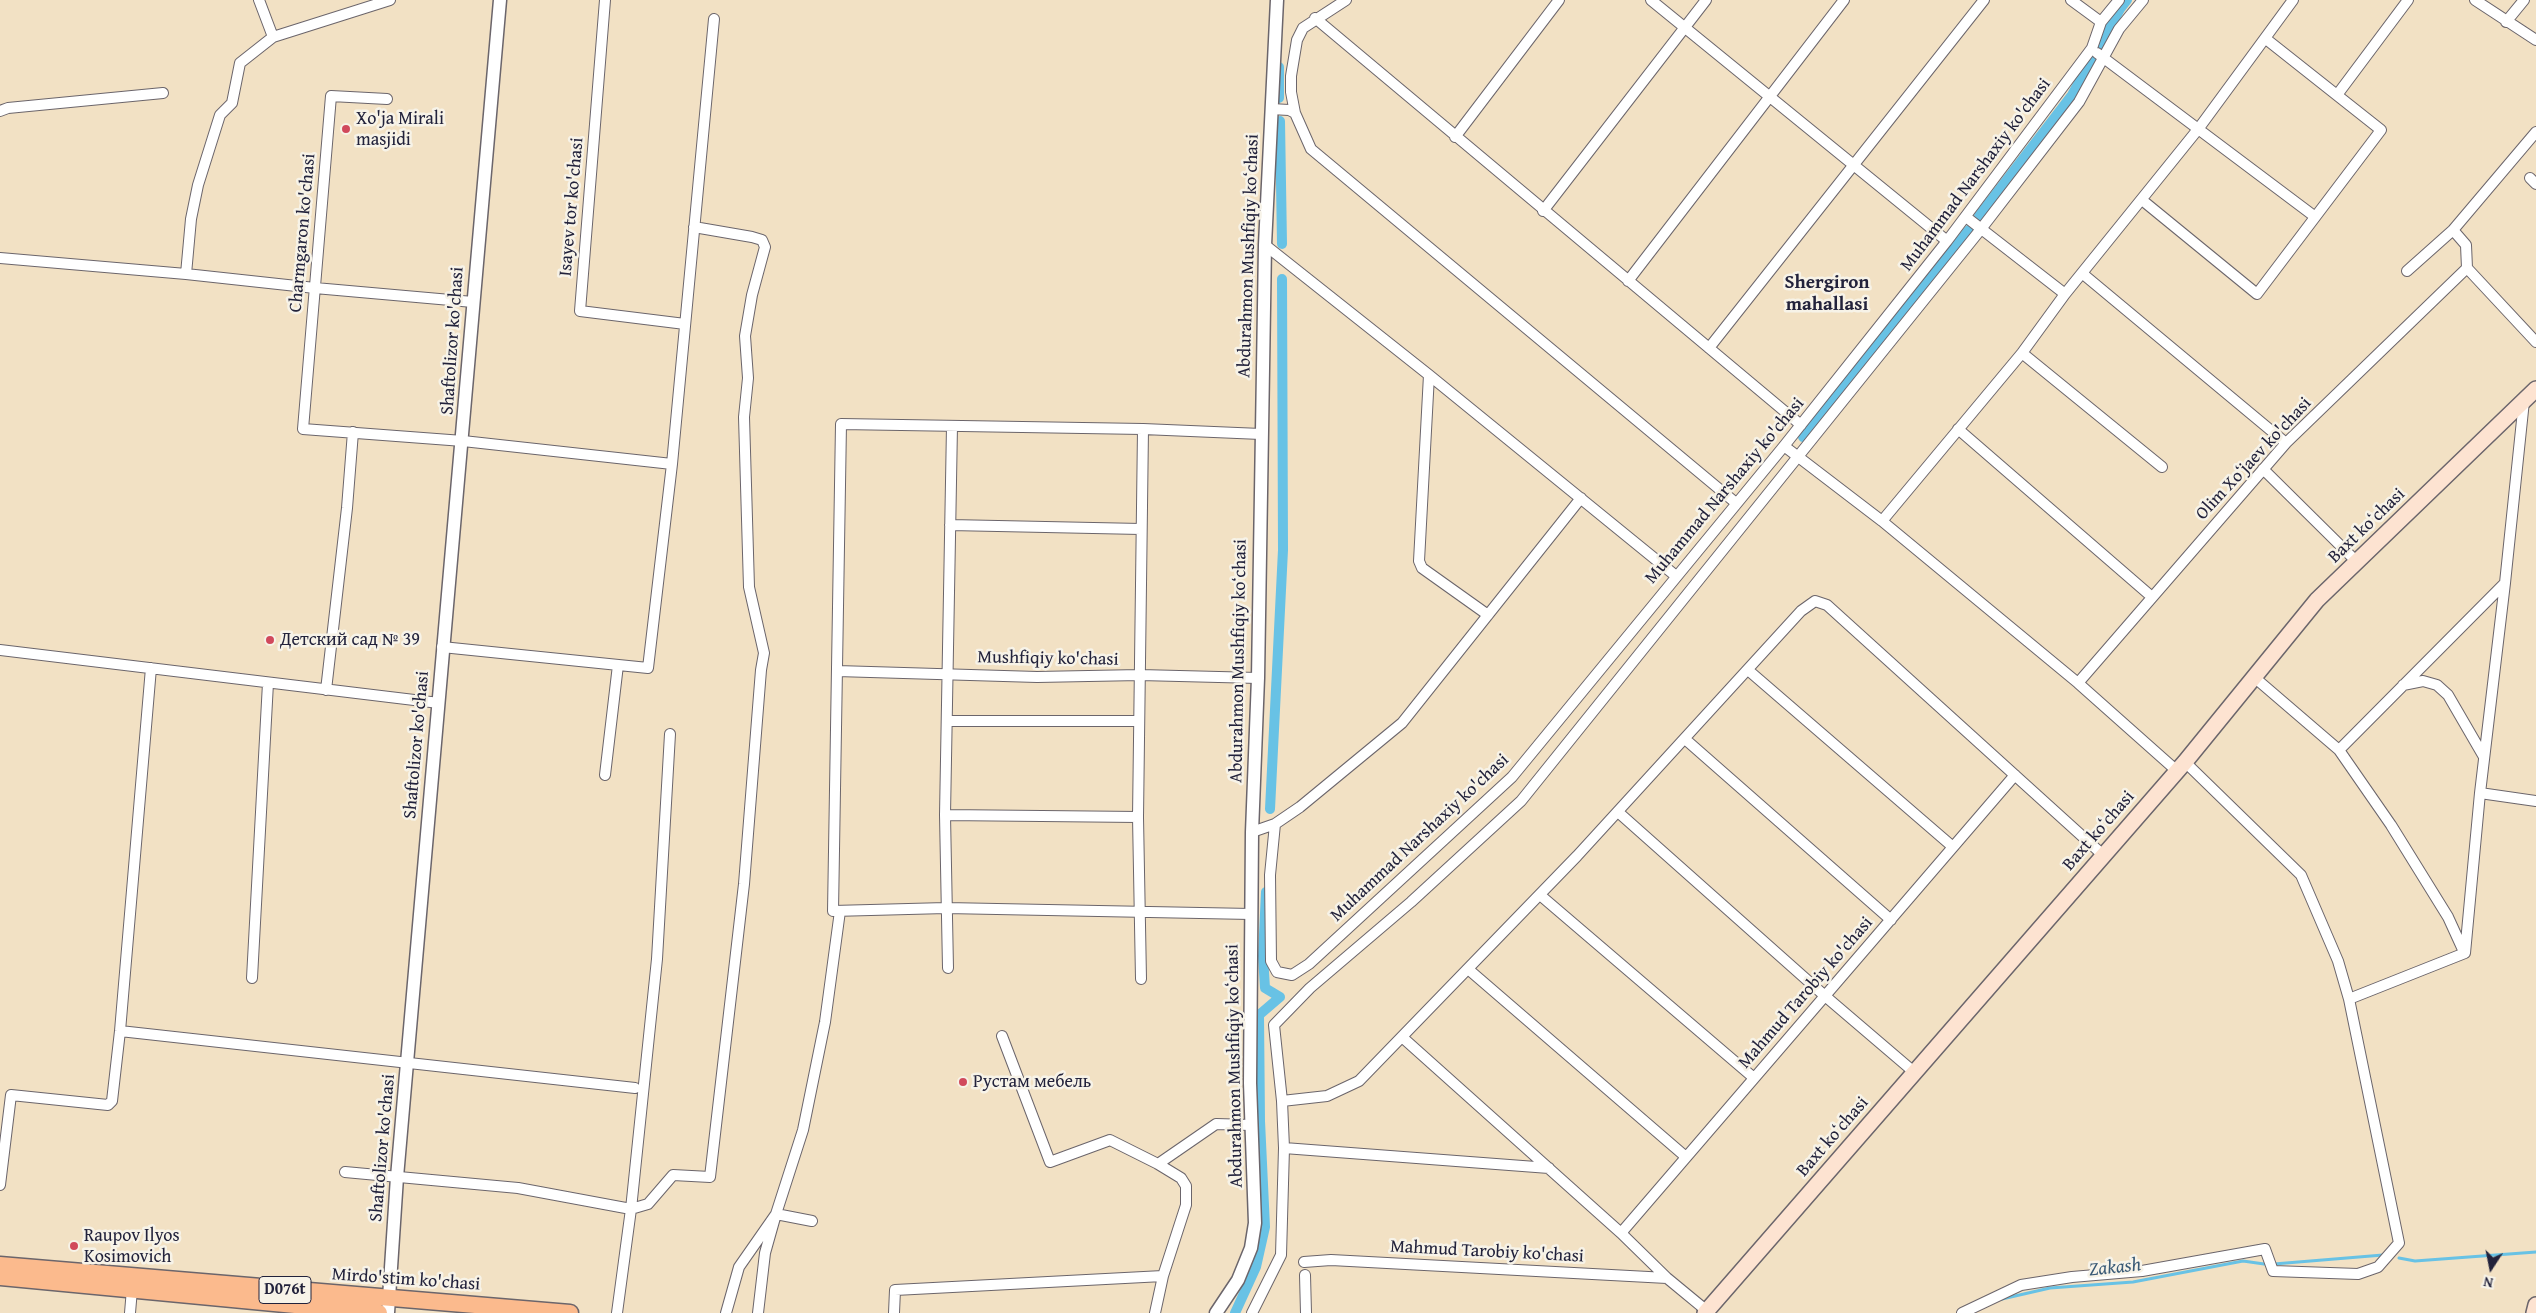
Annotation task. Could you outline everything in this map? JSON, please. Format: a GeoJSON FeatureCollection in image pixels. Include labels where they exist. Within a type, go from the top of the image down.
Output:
{"type":"FeatureCollection","features":[{"type":"Feature","properties":{"kind":"main road","name":"Baxt koʻchasi"},"geometry":{"type":"LineString","coordinates":[[1706,1312],[2181,766],[2317,600],[2536,389]]}},
{"type":"Feature","properties":{"kind":"main road","name":"Mirdo'stim ko'chasi"},"geometry":{"type":"LineString","coordinates":[[0,1265],[388,1306],[570,1313]]}},
{"type":"Feature","properties":{"kind":"main road","name":"Mirdo'stim ko'chasi"},"geometry":{"type":"LineString","coordinates":[[0,1277],[379,1313]]}},
{"type":"Feature","properties":{"kind":"main road"},"geometry":{"type":"LineString","coordinates":[[2534,1313],[2536,1305]]}},
{"type":"Feature","properties":{"kind":"street"},"geometry":{"type":"LineString","coordinates":[[259,0],[272,37]]}},
{"type":"Feature","properties":{"kind":"street"},"geometry":{"type":"LineString","coordinates":[[186,274],[191,219],[198,184],[220,115],[232,103],[240,62],[272,37],[390,0]]}},
{"type":"Feature","properties":{"kind":"street","name":"Shaftolizor ko'chasi"},"geometry":{"type":"LineString","coordinates":[[388,1306],[397,1177],[439,702],[442,647],[463,441],[473,302],[500,0]]}},
{"type":"Feature","properties":{"kind":"street","name":"Isayev tor ko'chasi"},"geometry":{"type":"LineString","coordinates":[[606,0],[580,311],[685,324]]}},
{"type":"Feature","properties":{"kind":"street","name":"Abdurahmon Mushfiqiy koʻchasi"},"geometry":{"type":"LineString","coordinates":[[1216,1313],[1238,1280],[1251,1248],[1255,1223],[1251,1125],[1252,832],[1258,678],[1265,245],[1277,0]]}},
{"type":"Feature","properties":{"kind":"street"},"geometry":{"type":"LineString","coordinates":[[1346,0],[1315,18],[1303,28],[1296,49],[1291,92],[1295,112],[1311,149],[1736,503]]}},
{"type":"Feature","properties":{"kind":"street"},"geometry":{"type":"LineString","coordinates":[[1455,136],[1559,0]]}},
{"type":"Feature","properties":{"kind":"street"},"geometry":{"type":"LineString","coordinates":[[1650,0],[1947,241]]}},
{"type":"Feature","properties":{"kind":"street"},"geometry":{"type":"LineString","coordinates":[[1543,211],[1706,0]]}},
{"type":"Feature","properties":{"kind":"street"},"geometry":{"type":"LineString","coordinates":[[1628,281],[1844,0]]}},
{"type":"Feature","properties":{"kind":"street"},"geometry":{"type":"LineString","coordinates":[[1709,348],[1984,0]]}},
{"type":"Feature","properties":{"kind":"street"},"geometry":{"type":"LineString","coordinates":[[2071,0],[2101,22]]}},
{"type":"Feature","properties":{"kind":"street","name":"Muhammad Narshaxiy ko'chasi"},"geometry":{"type":"LineString","coordinates":[[1275,824],[1270,875],[1270,961],[1277,972],[1292,975],[1308,964],[1512,777],[1784,446],[1966,217],[2092,48],[2101,22],[2119,0]]}},
{"type":"Feature","properties":{"kind":"street"},"geometry":{"type":"LineString","coordinates":[[1252,1313],[1281,1255],[1284,1148],[1282,1101],[1274,1025],[1310,988],[1411,902],[1521,800],[1981,229],[2079,102],[2119,29],[2142,0]]}},
{"type":"Feature","properties":{"kind":"street"},"geometry":{"type":"LineString","coordinates":[[1882,521],[2022,353],[2065,294],[2199,128],[2293,0]]}},
{"type":"Feature","properties":{"kind":"street"},"geometry":{"type":"LineString","coordinates":[[2337,95],[2408,0]]}},
{"type":"Feature","properties":{"kind":"street"},"geometry":{"type":"LineString","coordinates":[[2475,0],[2536,40]]}},
{"type":"Feature","properties":{"kind":"street"},"geometry":{"type":"LineString","coordinates":[[2506,22],[2524,0]]}},
{"type":"Feature","properties":{"kind":"street"},"geometry":{"type":"LineString","coordinates":[[1315,18],[1543,211],[1801,425]]}},
{"type":"Feature","properties":{"kind":"street"},"geometry":{"type":"LineString","coordinates":[[442,647],[648,668],[672,464],[714,19]]}},
{"type":"Feature","properties":{"kind":"street"},"geometry":{"type":"LineString","coordinates":[[2142,200],[2257,294],[2314,216],[2381,130],[2266,39]]}},
{"type":"Feature","properties":{"kind":"street"},"geometry":{"type":"LineString","coordinates":[[2092,48],[2314,216]]}},
{"type":"Feature","properties":{"kind":"street"},"geometry":{"type":"LineString","coordinates":[[0,111],[8,108],[163,93]]}},
{"type":"Feature","properties":{"kind":"street","name":"Charmgaron ko'chasi"},"geometry":{"type":"LineString","coordinates":[[352,432],[303,429],[331,96],[387,99]]}},
{"type":"Feature","properties":{"kind":"street"},"geometry":{"type":"LineString","coordinates":[[1271,109],[1295,112]]}},
{"type":"Feature","properties":{"kind":"street"},"geometry":{"type":"LineString","coordinates":[[2407,271],[2453,230],[2536,132]]}},
{"type":"Feature","properties":{"kind":"street"},"geometry":{"type":"LineString","coordinates":[[1966,217],[2065,294]]}},
{"type":"Feature","properties":{"kind":"street"},"geometry":{"type":"LineString","coordinates":[[345,1172],[518,1188],[631,1209],[648,1204],[673,1175],[710,1178],[744,884],[761,670],[764,654],[749,587],[744,418],[748,378],[745,336],[752,294],[765,248],[762,240],[752,237],[694,227]]}},
{"type":"Feature","properties":{"kind":"street"},"geometry":{"type":"LineString","coordinates":[[2453,230],[2466,246],[2467,268],[2536,342]]}},
{"type":"Feature","properties":{"kind":"street"},"geometry":{"type":"LineString","coordinates":[[1265,245],[1429,375],[1676,576]]}},
{"type":"Feature","properties":{"kind":"street"},"geometry":{"type":"LineString","coordinates":[[0,258],[473,302]]}},
{"type":"Feature","properties":{"kind":"street","name":"Olim Xoʻjaev ko'chasi"},"geometry":{"type":"LineString","coordinates":[[2078,683],[2286,443],[2467,268]]}},
{"type":"Feature","properties":{"kind":"street"},"geometry":{"type":"LineString","coordinates":[[2083,274],[2286,443]]}},
{"type":"Feature","properties":{"kind":"street"},"geometry":{"type":"LineString","coordinates":[[2022,353],[2162,467]]}},
{"type":"Feature","properties":{"kind":"street"},"geometry":{"type":"LineString","coordinates":[[1429,375],[1419,561],[1422,568],[1488,615]]}},
{"type":"Feature","properties":{"kind":"street"},"geometry":{"type":"LineString","coordinates":[[2465,953],[2480,793],[2524,401]]}},
{"type":"Feature","properties":{"kind":"street"},"geometry":{"type":"LineString","coordinates":[[1251,914],[946,908],[833,911],[842,424],[1142,429],[1261,434]]}},
{"type":"Feature","properties":{"kind":"street"},"geometry":{"type":"LineString","coordinates":[[948,968],[945,815],[952,426]]}},
{"type":"Feature","properties":{"kind":"street"},"geometry":{"type":"LineString","coordinates":[[1141,979],[1138,817],[1142,429]]}},
{"type":"Feature","properties":{"kind":"street"},"geometry":{"type":"LineString","coordinates":[[1958,429],[2152,597]]}},
{"type":"Feature","properties":{"kind":"street"},"geometry":{"type":"LineString","coordinates":[[326,690],[347,508],[352,432],[463,441],[672,464]]}},
{"type":"Feature","properties":{"kind":"street"},"geometry":{"type":"LineString","coordinates":[[1784,446],[1882,521],[2181,766],[2300,875],[2338,961],[2349,999],[2399,1243],[2378,1267],[2358,1274],[2273,1271],[2265,1249],[2142,1271],[2072,1277],[2021,1285],[1962,1313]]}},
{"type":"Feature","properties":{"kind":"street"},"geometry":{"type":"LineString","coordinates":[[2263,469],[2357,562]]}},
{"type":"Feature","properties":{"kind":"street"},"geometry":{"type":"LineString","coordinates":[[1252,832],[1275,824],[1300,807],[1402,723],[1581,498]]}},
{"type":"Feature","properties":{"kind":"street"},"geometry":{"type":"LineString","coordinates":[[950,525],[1141,528]]}},
{"type":"Feature","properties":{"kind":"street"},"geometry":{"type":"LineString","coordinates":[[2339,750],[2505,583]]}},
{"type":"Feature","properties":{"kind":"street"},"geometry":{"type":"LineString","coordinates":[[1282,1101],[1327,1096],[1359,1081],[1618,812],[1807,604],[1815,601],[1827,605],[2103,855]]}},
{"type":"Feature","properties":{"kind":"street"},"geometry":{"type":"LineString","coordinates":[[0,650],[439,702]]}},
{"type":"Feature","properties":{"kind":"street"},"geometry":{"type":"LineString","coordinates":[[605,775],[618,665]]}},
{"type":"Feature","properties":{"kind":"street"},"geometry":{"type":"LineString","coordinates":[[0,1185],[11,1095],[108,1105],[112,1101],[120,1031],[151,668]]}},
{"type":"Feature","properties":{"kind":"street"},"geometry":{"type":"LineString","coordinates":[[1748,670],[1953,847]]}},
{"type":"Feature","properties":{"kind":"street","name":"Mushfiqiy ko'chasi"},"geometry":{"type":"LineString","coordinates":[[837,672],[948,673],[1037,677],[1140,675],[1258,678]]}},
{"type":"Feature","properties":{"kind":"street"},"geometry":{"type":"LineString","coordinates":[[2254,678],[2339,750],[2391,825],[2448,917],[2465,953]]}},
{"type":"Feature","properties":{"kind":"street"},"geometry":{"type":"LineString","coordinates":[[2403,685],[2423,681],[2437,685],[2448,695],[2484,756]]}},
{"type":"Feature","properties":{"kind":"street"},"geometry":{"type":"LineString","coordinates":[[252,978],[268,683]]}},
{"type":"Feature","properties":{"kind":"street"},"geometry":{"type":"LineString","coordinates":[[947,720],[1139,720]]}},
{"type":"Feature","properties":{"kind":"street"},"geometry":{"type":"LineString","coordinates":[[617,1313],[631,1209],[658,949],[670,734]]}},
{"type":"Feature","properties":{"kind":"street"},"geometry":{"type":"LineString","coordinates":[[1685,739],[1890,920]]}},
{"type":"Feature","properties":{"kind":"street","name":"Mahmud Tarobiy ko'chasi"},"geometry":{"type":"LineString","coordinates":[[1621,1233],[2015,775]]}},
{"type":"Feature","properties":{"kind":"street"},"geometry":{"type":"LineString","coordinates":[[2480,793],[2536,801]]}},
{"type":"Feature","properties":{"kind":"street"},"geometry":{"type":"LineString","coordinates":[[1618,812],[1825,996],[1914,1072]]}},
{"type":"Feature","properties":{"kind":"street"},"geometry":{"type":"LineString","coordinates":[[945,815],[1138,817]]}},
{"type":"Feature","properties":{"kind":"street"},"geometry":{"type":"LineString","coordinates":[[1540,894],[1754,1078]]}},
{"type":"Feature","properties":{"kind":"street"},"geometry":{"type":"LineString","coordinates":[[758,1313],[764,1253],[803,1130],[825,1022],[840,911]]}},
{"type":"Feature","properties":{"kind":"street"},"geometry":{"type":"LineString","coordinates":[[2349,999],[2465,953]]}},
{"type":"Feature","properties":{"kind":"street"},"geometry":{"type":"LineString","coordinates":[[1468,969],[1686,1157]]}},
{"type":"Feature","properties":{"kind":"street"},"geometry":{"type":"LineString","coordinates":[[120,1031],[635,1088]]}},
{"type":"Feature","properties":{"kind":"street"},"geometry":{"type":"LineString","coordinates":[[1002,1036],[1050,1162],[1110,1140],[1158,1164],[1181,1178],[1186,1186],[1186,1205],[1163,1276],[1155,1313]]}},
{"type":"Feature","properties":{"kind":"street"},"geometry":{"type":"LineString","coordinates":[[1402,1037],[1621,1233],[1667,1278],[1706,1312]]}},
{"type":"Feature","properties":{"kind":"street"},"geometry":{"type":"LineString","coordinates":[[1158,1164],[1216,1124],[1251,1125]]}},
{"type":"Feature","properties":{"kind":"street"},"geometry":{"type":"LineString","coordinates":[[1284,1148],[1549,1168]]}},
{"type":"Feature","properties":{"kind":"street"},"geometry":{"type":"LineString","coordinates":[[776,1214],[812,1220]]}},
{"type":"Feature","properties":{"kind":"street"},"geometry":{"type":"LineString","coordinates":[[726,1313],[739,1267],[776,1214]]}},
{"type":"Feature","properties":{"kind":"street","name":"Mahmud Tarobiy ko'chasi"},"geometry":{"type":"LineString","coordinates":[[1304,1262],[1331,1260],[1667,1278]]}},
{"type":"Feature","properties":{"kind":"street"},"geometry":{"type":"LineString","coordinates":[[1305,1275],[1306,1313]]}},
{"type":"Feature","properties":{"kind":"street"},"geometry":{"type":"LineString","coordinates":[[894,1313],[895,1290],[1163,1276]]}},
{"type":"Feature","properties":{"kind":"street"},"geometry":{"type":"LineString","coordinates":[[130,1313],[132,1289]]}},
{"type":"Feature","properties":{"kind":"waterway"},"geometry":{"type":"LineString","coordinates":[[1979,216],[2072,95],[2120,9],[2127,0]]}},
{"type":"Feature","properties":{"kind":"waterway"},"geometry":{"type":"LineString","coordinates":[[1279,67],[1279,98]]}},
{"type":"Feature","properties":{"kind":"waterway"},"geometry":{"type":"LineString","coordinates":[[1280,121],[1282,244]]}},
{"type":"Feature","properties":{"kind":"waterway"},"geometry":{"type":"LineString","coordinates":[[1803,437],[1969,230]]}},
{"type":"Feature","properties":{"kind":"waterway"},"geometry":{"type":"LineString","coordinates":[[1270,809],[1283,550],[1282,279]]}},
{"type":"Feature","properties":{"kind":"waterway"},"geometry":{"type":"LineString","coordinates":[[1235,1313],[1256,1267],[1265,1227],[1260,1121],[1259,1015],[1280,997],[1265,988],[1263,956],[1266,892]]}},
{"type":"Feature","properties":{"kind":"waterway","name":"Zakash"},"geometry":{"type":"LineString","coordinates":[[2399,1258],[2415,1261],[2536,1252]]}},
{"type":"Feature","properties":{"kind":"waterway","name":"Zakash"},"geometry":{"type":"LineString","coordinates":[[2274,1264],[2383,1255]]}},
{"type":"Feature","properties":{"kind":"waterway","name":"Zakash"},"geometry":{"type":"LineString","coordinates":[[2002,1299],[2050,1288],[2133,1282],[2243,1261],[2264,1264]]}},
{"type":"Feature","properties":{"kind":"place","name":"Xo'ja Mirali masjidi"},"geometry":{"type":"Point","coordinates":[346,129]}},
{"type":"Feature","properties":{"kind":"place","name":"Детский сад № 39"},"geometry":{"type":"Point","coordinates":[270,640]}},
{"type":"Feature","properties":{"kind":"place","name":"Рустам мебель"},"geometry":{"type":"Point","coordinates":[963,1082]}},
{"type":"Feature","properties":{"kind":"place","name":"Raupov Ilyos Kosimovich"},"geometry":{"type":"Point","coordinates":[74,1246]}},
{"type":"Feature","properties":{"kind":"district","name":"Shergiron mahallasi"},"geometry":{"type":"Point","coordinates":[1827,294]}}]}
